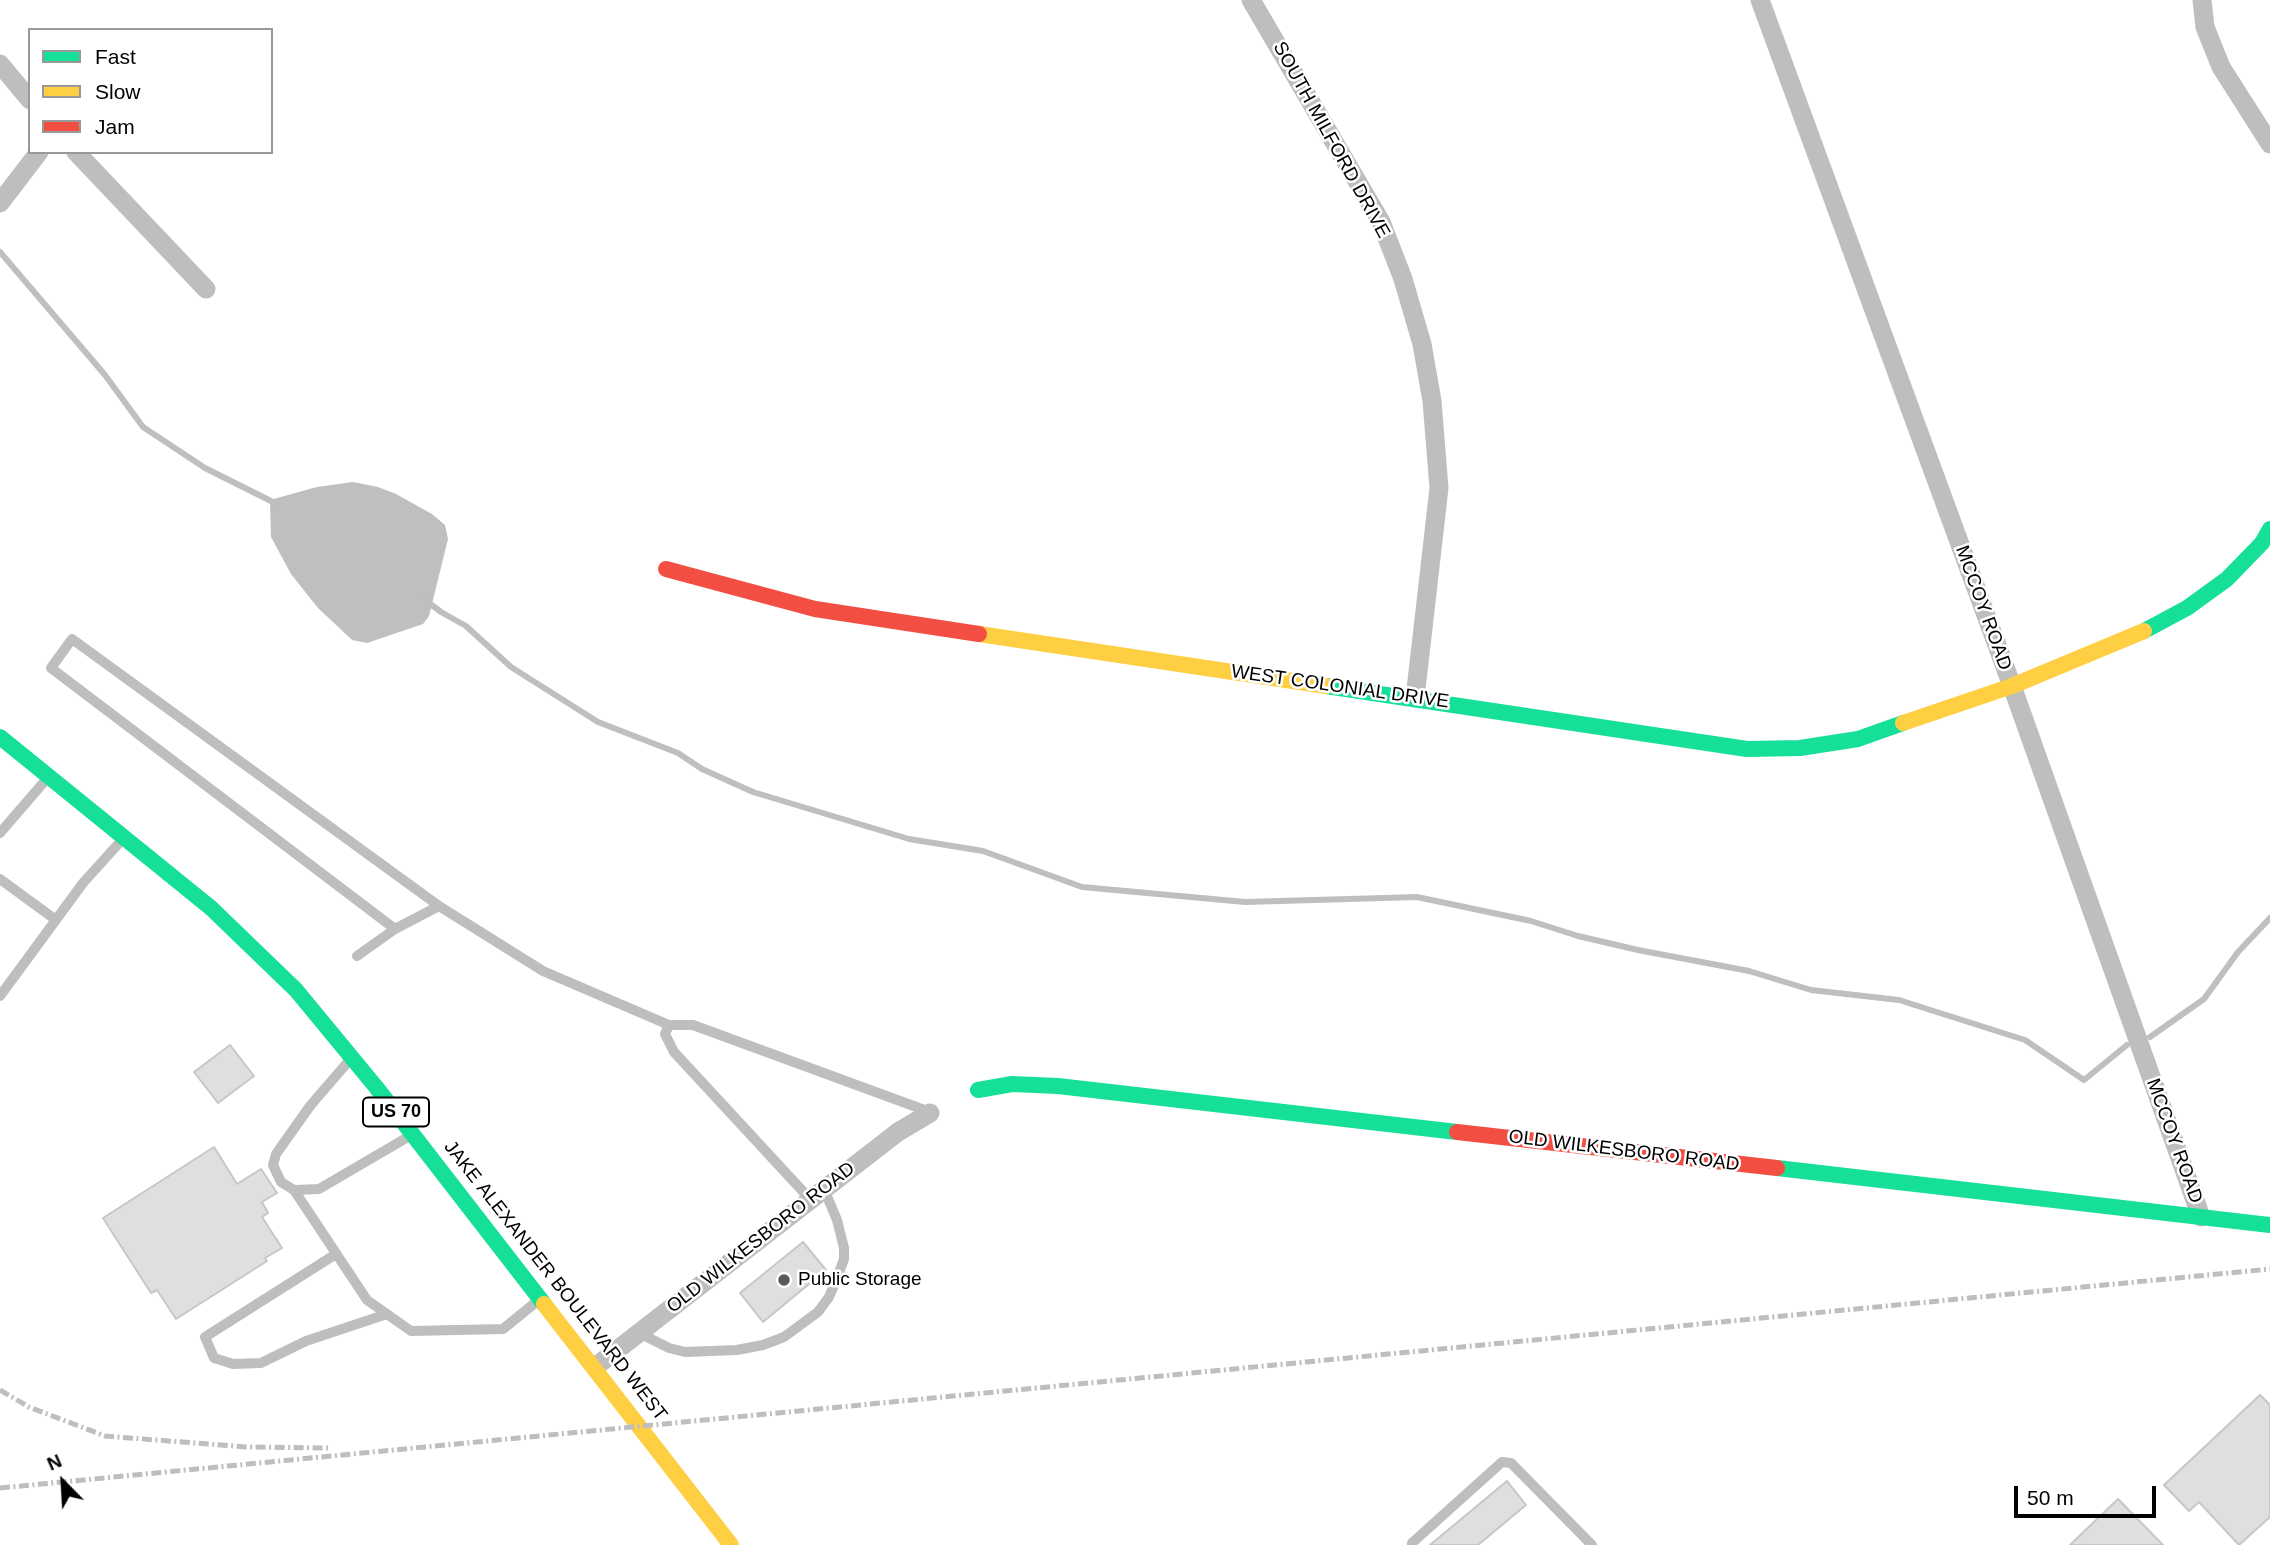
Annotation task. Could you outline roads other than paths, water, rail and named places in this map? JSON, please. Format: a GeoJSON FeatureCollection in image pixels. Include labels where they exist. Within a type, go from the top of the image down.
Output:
{"type":"FeatureCollection","features":[{"type":"Feature","properties":{"kind":"main road","name":"WEST COLONIAL DRIVE"},"geometry":{"type":"LineString","coordinates":[[666,569],[815,608],[1747,749],[1800,748],[1858,739],[2012,687],[2136,635],[2187,608],[2228,579],[2262,544],[2270,529]]}},
{"type":"Feature","properties":{"kind":"main road","name":"JAKE ALEXANDER BOULEVARD WEST"},"geometry":{"type":"LineString","coordinates":[[0,737],[221,917],[296,990],[413,1134],[732,1545]]}},
{"type":"Feature","properties":{"kind":"main road","name":"OLD WILKESBORO ROAD"},"geometry":{"type":"LineString","coordinates":[[978,1090],[1012,1084],[1058,1086],[2270,1225]]}},
{"type":"Feature","properties":{"kind":"street","name":"SOUTH MILFORD DRIVE"},"geometry":{"type":"LineString","coordinates":[[1251,0],[1381,222],[1403,279],[1422,344],[1432,401],[1439,488],[1415,698]]}},
{"type":"Feature","properties":{"kind":"street","name":"MCCOY ROAD"},"geometry":{"type":"LineString","coordinates":[[1760,0],[2012,687],[2201,1217]]}},
{"type":"Feature","properties":{"kind":"street"},"geometry":{"type":"LineString","coordinates":[[2202,0],[2205,27],[2221,67],[2270,144]]}},
{"type":"Feature","properties":{"kind":"street"},"geometry":{"type":"LineString","coordinates":[[0,64],[28,98]]}},
{"type":"Feature","properties":{"kind":"street"},"geometry":{"type":"LineString","coordinates":[[0,204],[38,154]]}},
{"type":"Feature","properties":{"kind":"street"},"geometry":{"type":"LineString","coordinates":[[78,154],[206,289]]}},
{"type":"Feature","properties":{"kind":"street","name":"OLD WILKESBORO ROAD"},"geometry":{"type":"LineString","coordinates":[[595,1367],[898,1132],[930,1113]]}},
{"type":"Feature","properties":{"kind":"lane"},"geometry":{"type":"LineString","coordinates":[[395,929],[51,668],[72,639],[439,905],[543,971],[669,1026],[693,1025],[930,1113]]}},
{"type":"Feature","properties":{"kind":"lane"},"geometry":{"type":"LineString","coordinates":[[0,832],[49,777]]}},
{"type":"Feature","properties":{"kind":"lane"},"geometry":{"type":"LineString","coordinates":[[0,996],[83,883],[125,837]]}},
{"type":"Feature","properties":{"kind":"lane"},"geometry":{"type":"LineString","coordinates":[[0,879],[56,920]]}},
{"type":"Feature","properties":{"kind":"lane"},"geometry":{"type":"LineString","coordinates":[[357,956],[395,929],[439,905]]}},
{"type":"Feature","properties":{"kind":"lane"},"geometry":{"type":"LineString","coordinates":[[639,1332],[669,1348],[685,1352],[737,1350],[763,1345],[784,1337],[818,1312],[829,1297],[844,1259],[845,1248],[837,1220],[817,1194],[674,1052],[664,1034],[669,1026]]}},
{"type":"Feature","properties":{"kind":"lane"},"geometry":{"type":"LineString","coordinates":[[352,1058],[310,1106],[276,1154],[273,1165],[281,1182],[294,1190],[367,1300],[411,1331],[503,1329],[541,1298]]}},
{"type":"Feature","properties":{"kind":"lane"},"geometry":{"type":"LineString","coordinates":[[294,1190],[319,1189],[413,1134]]}},
{"type":"Feature","properties":{"kind":"lane"},"geometry":{"type":"LineString","coordinates":[[336,1254],[205,1337],[214,1358],[233,1364],[261,1363],[306,1341],[387,1314]]}},
{"type":"Feature","properties":{"kind":"lane"},"geometry":{"type":"LineString","coordinates":[[1412,1545],[1502,1462],[1511,1463],[1592,1545]]}},
{"type":"Feature","properties":{"kind":"waterway"},"geometry":{"type":"LineString","coordinates":[[0,252],[105,375],[143,427],[205,468],[275,503]]}},
{"type":"Feature","properties":{"kind":"waterway"},"geometry":{"type":"LineString","coordinates":[[425,600],[466,626],[511,667],[598,722],[678,753],[702,769],[753,792],[909,839],[983,851],[1082,887],[1245,902],[1417,897],[1531,921],[1578,936],[1638,950],[1749,971],[1811,990],[1899,1000],[2025,1040],[2084,1080],[2127,1045]]}},
{"type":"Feature","properties":{"kind":"waterway"},"geometry":{"type":"LineString","coordinates":[[2150,1037],[2204,999],[2238,952],[2270,918]]}},
{"type":"Feature","properties":{"kind":"railway"},"geometry":{"type":"LineString","coordinates":[[0,1488],[2270,1269]]}},
{"type":"Feature","properties":{"kind":"railway"},"geometry":{"type":"LineString","coordinates":[[0,1390],[29,1407],[105,1436],[246,1447],[331,1448]]}},
{"type":"Feature","properties":{"kind":"place","name":"Public Storage"},"geometry":{"type":"Point","coordinates":[784,1280]}}]}
